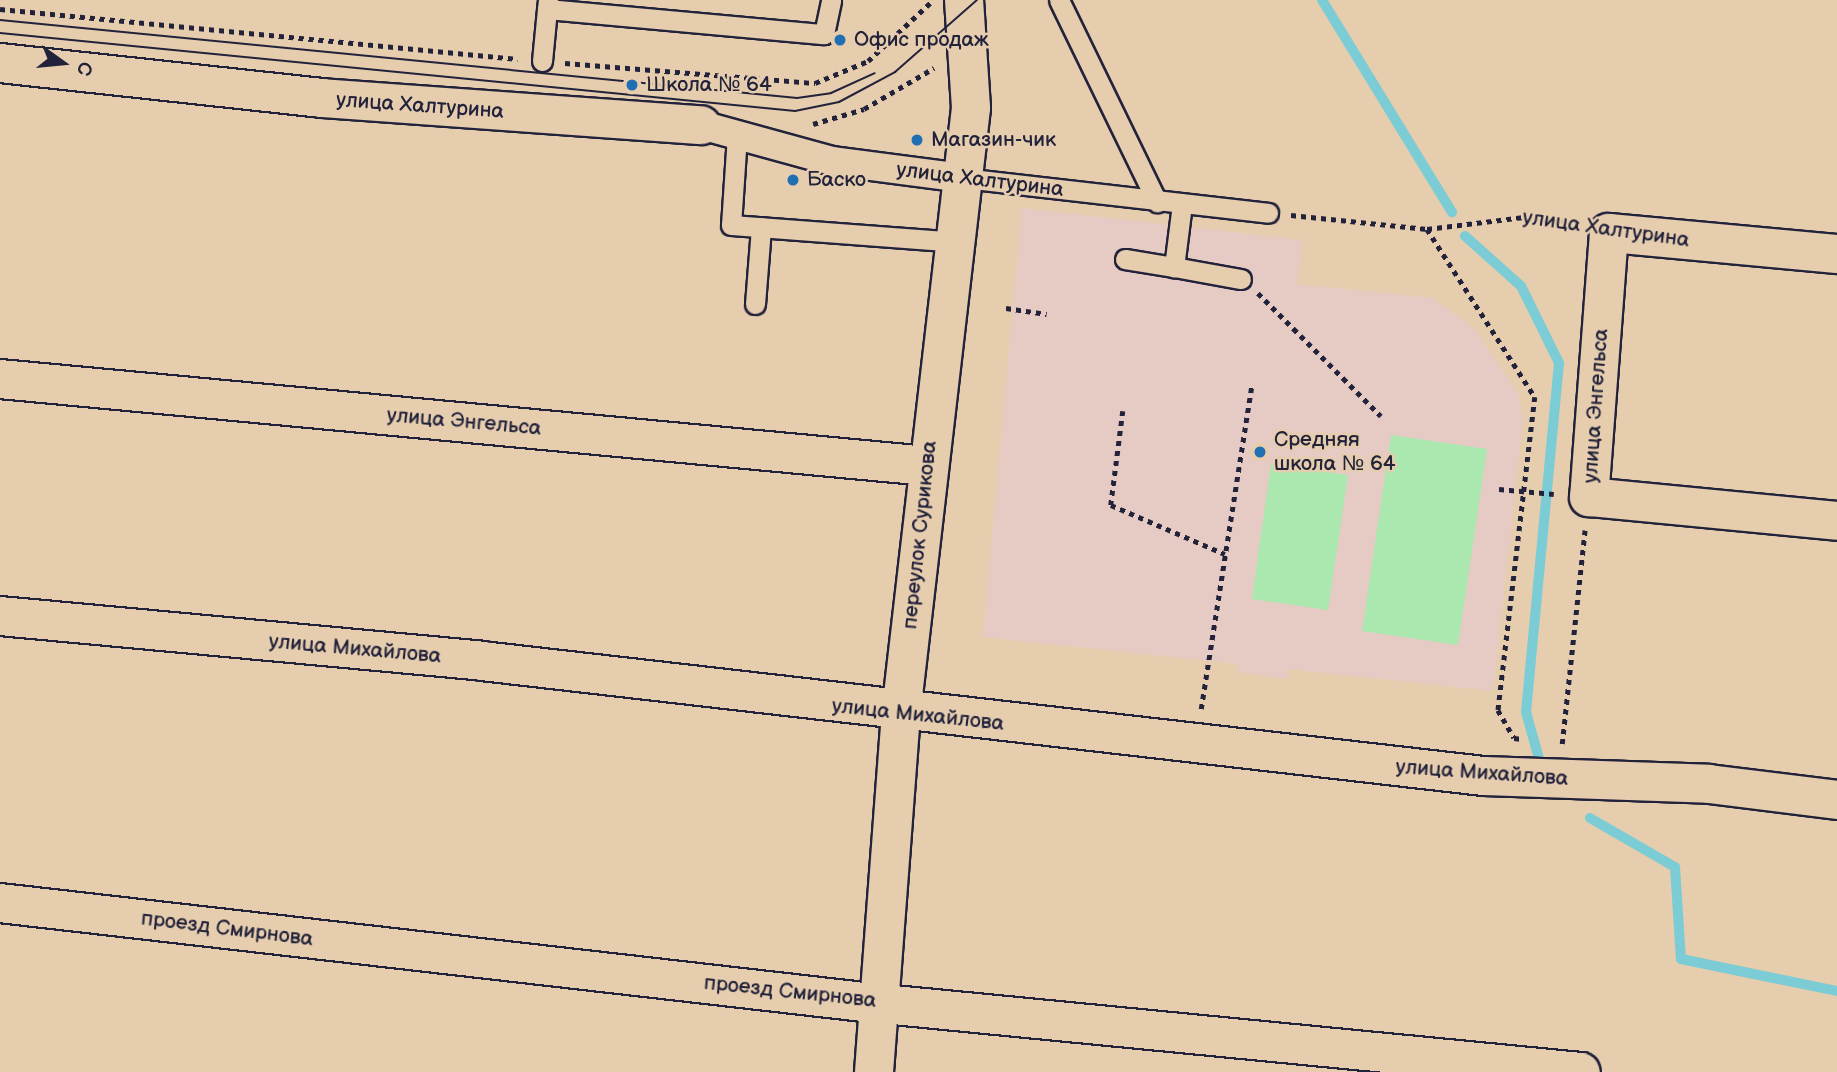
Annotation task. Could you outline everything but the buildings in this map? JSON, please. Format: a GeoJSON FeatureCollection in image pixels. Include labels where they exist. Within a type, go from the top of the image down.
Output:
{"type":"FeatureCollection","features":[{"type":"Feature","properties":{"kind":"street","name":"переулок Сурикова"},"geometry":{"type":"LineString","coordinates":[[874,1072],[901,713],[971,108],[964,0]]}},
{"type":"Feature","properties":{"kind":"street","name":"улица Халтурина"},"geometry":{"type":"LineString","coordinates":[[0,63],[321,98],[701,125],[832,160],[963,178]]}},
{"type":"Feature","properties":{"kind":"street","name":"улица Халтурина"},"geometry":{"type":"LineString","coordinates":[[1609,233],[1837,254]]}},
{"type":"Feature","properties":{"kind":"street","name":"улица Энгельса"},"geometry":{"type":"LineString","coordinates":[[1609,233],[1589,497],[1837,521]]}},
{"type":"Feature","properties":{"kind":"street","name":"улица Энгельса"},"geometry":{"type":"LineString","coordinates":[[0,379],[928,466]]}},
{"type":"Feature","properties":{"kind":"street","name":"улица Михайлова"},"geometry":{"type":"LineString","coordinates":[[0,616],[482,661],[901,713],[1484,776],[1709,784],[1837,800]]}},
{"type":"Feature","properties":{"kind":"street","name":"проезд Смирнова"},"geometry":{"type":"LineString","coordinates":[[0,903],[880,1002],[1581,1072]]}},
{"type":"Feature","properties":{"kind":"lane"},"geometry":{"type":"LineString","coordinates":[[542,61],[548,5],[824,34],[831,0]]}},
{"type":"Feature","properties":{"kind":"lane"},"geometry":{"type":"LineString","coordinates":[[1059,0],[1157,202]]}},
{"type":"Feature","properties":{"kind":"lane"},"geometry":{"type":"LineString","coordinates":[[737,135],[731,225],[955,242]]}},
{"type":"Feature","properties":{"kind":"lane","name":"улица Халтурина"},"geometry":{"type":"LineString","coordinates":[[963,178],[1268,213]]}},
{"type":"Feature","properties":{"kind":"lane"},"geometry":{"type":"LineString","coordinates":[[1174,267],[1182,204]]}},
{"type":"Feature","properties":{"kind":"lane"},"geometry":{"type":"LineString","coordinates":[[755,304],[761,227]]}},
{"type":"Feature","properties":{"kind":"lane"},"geometry":{"type":"LineString","coordinates":[[1125,259],[1241,279]]}},
{"type":"Feature","properties":{"kind":"path"},"geometry":{"type":"LineString","coordinates":[[0,9],[542,61],[815,83],[868,61],[934,0]]}},
{"type":"Feature","properties":{"kind":"path"},"geometry":{"type":"LineString","coordinates":[[801,124],[864,110],[913,84],[967,39]]}},
{"type":"Feature","properties":{"kind":"path","name":"улица Халтурина"},"geometry":{"type":"LineString","coordinates":[[1268,213],[1427,229],[1531,216],[1609,233]]}},
{"type":"Feature","properties":{"kind":"path"},"geometry":{"type":"LineString","coordinates":[[1427,229],[1535,397],[1498,710],[1514,738]]}},
{"type":"Feature","properties":{"kind":"path"},"geometry":{"type":"LineString","coordinates":[[1241,279],[1381,416]]}},
{"type":"Feature","properties":{"kind":"path"},"geometry":{"type":"LineString","coordinates":[[1006,308],[1047,314]]}},
{"type":"Feature","properties":{"kind":"path"},"geometry":{"type":"LineString","coordinates":[[1196,745],[1252,385]]}},
{"type":"Feature","properties":{"kind":"path"},"geometry":{"type":"LineString","coordinates":[[1123,411],[1111,505],[1225,554]]}},
{"type":"Feature","properties":{"kind":"path"},"geometry":{"type":"LineString","coordinates":[[1499,489],[1537,492]]}},
{"type":"Feature","properties":{"kind":"path"},"geometry":{"type":"LineString","coordinates":[[1562,745],[1589,497]]}},
{"type":"Feature","properties":{"kind":"shaded area","name":"Средняя школа № 64"},"geometry":{"type":"Polygon","coordinates":[[[1022,208],[1303,240],[1297,284],[1432,298],[1474,328],[1519,395],[1523,421],[1493,691],[1288,669],[1287,679],[1238,672],[1239,664],[983,637],[1022,208]]]}},
{"type":"Feature","properties":{"kind":"green space"},"geometry":{"type":"Polygon","coordinates":[[[1391,435],[1487,449],[1458,645],[1362,631],[1391,435]]]}},
{"type":"Feature","properties":{"kind":"green space"},"geometry":{"type":"Polygon","coordinates":[[[1271,464],[1348,475],[1328,610],[1252,599],[1271,464]]]}},
{"type":"Feature","properties":{"kind":"waterway"},"geometry":{"type":"LineString","coordinates":[[1322,0],[1452,212]]}},
{"type":"Feature","properties":{"kind":"waterway"},"geometry":{"type":"LineString","coordinates":[[1465,236],[1521,286],[1559,363],[1526,712],[1540,762]]}},
{"type":"Feature","properties":{"kind":"waterway"},"geometry":{"type":"LineString","coordinates":[[1590,818],[1675,867],[1681,959],[1837,991]]}},
{"type":"Feature","properties":{"kind":"tram line"},"geometry":{"type":"LineString","coordinates":[[0,33],[795,111],[839,102],[895,72],[977,0]]}},
{"type":"Feature","properties":{"kind":"tram line"},"geometry":{"type":"LineString","coordinates":[[0,20],[797,98],[831,93],[875,73]]}},
{"type":"Feature","properties":{"kind":"place","name":"Офис продаж"},"geometry":{"type":"Point","coordinates":[840,40]}},
{"type":"Feature","properties":{"kind":"place","name":"Школа № 64"},"geometry":{"type":"Point","coordinates":[632,85]}},
{"type":"Feature","properties":{"kind":"place","name":"Магазин-чик"},"geometry":{"type":"Point","coordinates":[917,140]}},
{"type":"Feature","properties":{"kind":"place","name":"Баско"},"geometry":{"type":"Point","coordinates":[793,180]}},
{"type":"Feature","properties":{"kind":"place","name":"Средняя школа № 64"},"geometry":{"type":"Point","coordinates":[1260,452]}}]}
